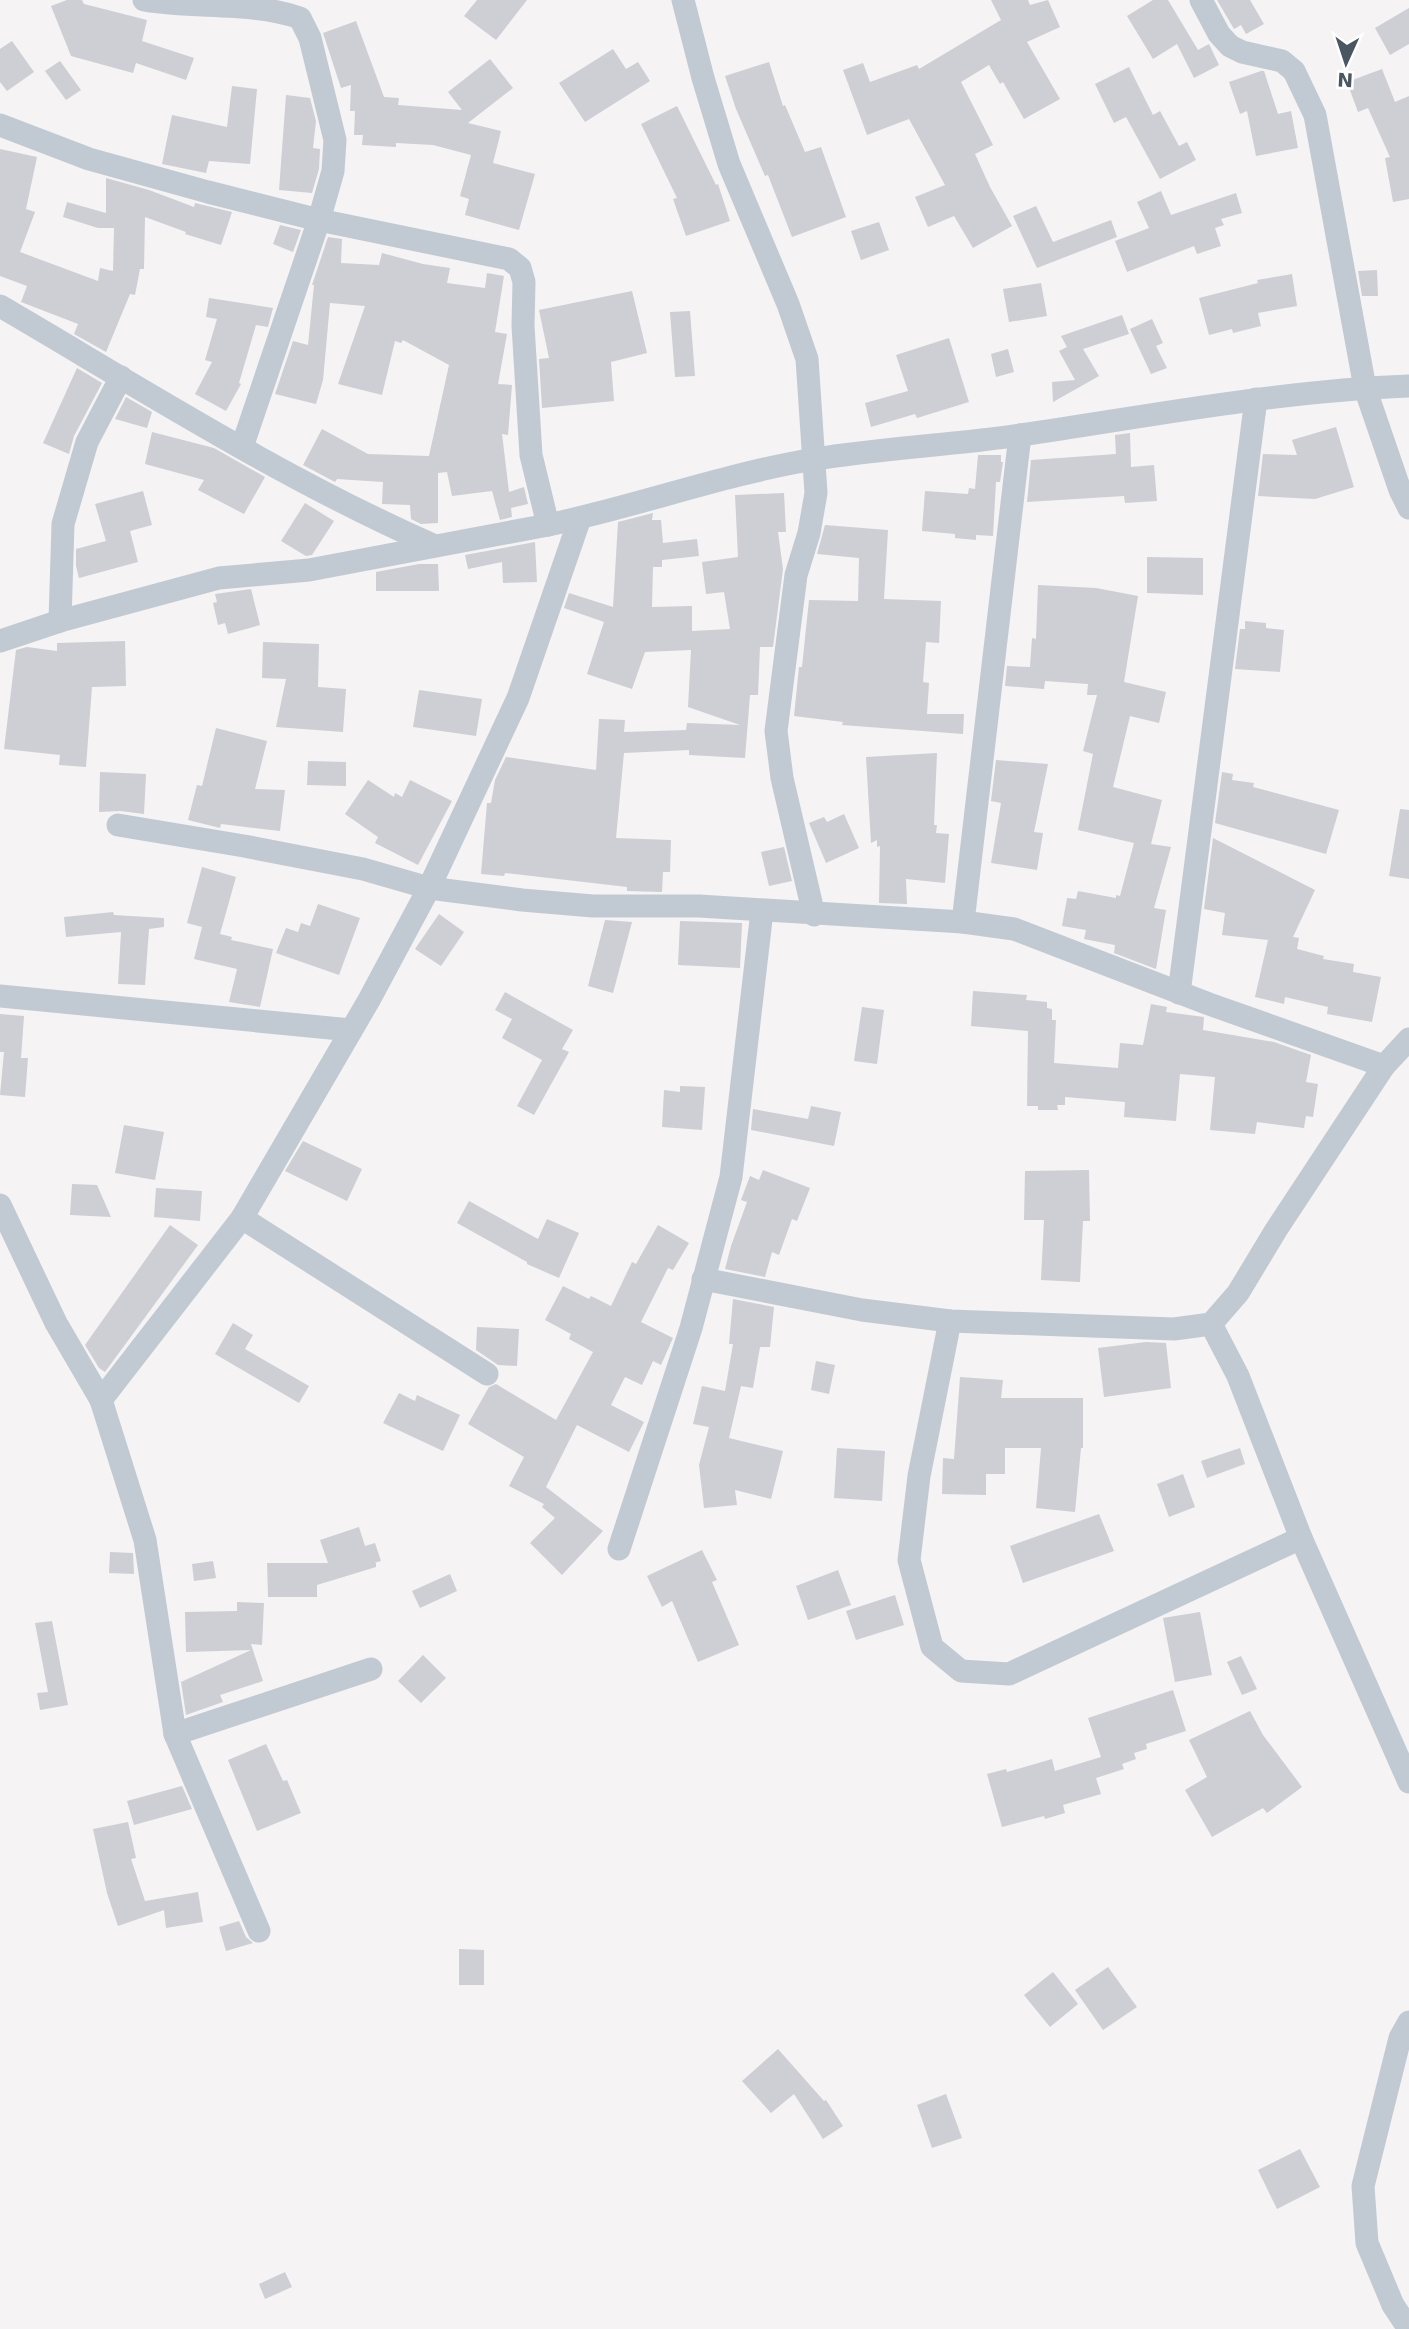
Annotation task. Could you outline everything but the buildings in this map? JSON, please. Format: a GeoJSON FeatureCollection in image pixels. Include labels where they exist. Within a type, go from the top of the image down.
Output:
{"type":"FeatureCollection","features":[{"type":"Feature","properties":{"kind":"street"},"geometry":{"type":"LineString","coordinates":[[144,0],[246,9],[300,18],[310,37],[335,140],[333,171],[319,220],[242,447]]}},
{"type":"Feature","properties":{"kind":"street"},"geometry":{"type":"LineString","coordinates":[[683,0],[729,164],[788,304],[807,359],[817,493],[796,575],[776,731],[782,778],[814,915]]}},
{"type":"Feature","properties":{"kind":"street"},"geometry":{"type":"LineString","coordinates":[[1201,0],[1219,34],[1230,46],[1242,52],[1282,61],[1294,71],[1315,115],[1365,387],[1409,508]]}},
{"type":"Feature","properties":{"kind":"street"},"geometry":{"type":"LineString","coordinates":[[0,125],[89,159],[208,192],[319,220],[509,258],[520,268],[524,282],[523,326],[531,454],[548,525]]}},
{"type":"Feature","properties":{"kind":"street"},"geometry":{"type":"LineString","coordinates":[[0,306],[242,447],[368,516],[433,545]]}},
{"type":"Feature","properties":{"kind":"street"},"geometry":{"type":"LineString","coordinates":[[60,621],[63,524],[87,442],[121,377]]}},
{"type":"Feature","properties":{"kind":"street"},"geometry":{"type":"LineString","coordinates":[[0,641],[60,621],[219,578],[309,570],[580,519],[685,488],[815,459],[1020,435],[1256,399],[1365,387],[1409,386]]}},
{"type":"Feature","properties":{"kind":"street"},"geometry":{"type":"LineString","coordinates":[[1179,993],[1256,399]]}},
{"type":"Feature","properties":{"kind":"street"},"geometry":{"type":"LineString","coordinates":[[963,922],[1020,435]]}},
{"type":"Feature","properties":{"kind":"street"},"geometry":{"type":"LineString","coordinates":[[101,1400],[242,1218],[351,1030],[429,888],[518,698],[580,519]]}},
{"type":"Feature","properties":{"kind":"street"},"geometry":{"type":"LineString","coordinates":[[118,825],[363,869],[429,888],[523,900],[593,906],[699,906],[963,922],[1014,929],[1179,993],[1384,1066]]}},
{"type":"Feature","properties":{"kind":"street"},"geometry":{"type":"LineString","coordinates":[[619,1549],[691,1328],[731,1177],[762,911]]}},
{"type":"Feature","properties":{"kind":"street"},"geometry":{"type":"LineString","coordinates":[[0,996],[351,1030]]}},
{"type":"Feature","properties":{"kind":"street"},"geometry":{"type":"LineString","coordinates":[[703,1279],[862,1310],[950,1321],[1174,1329],[1211,1324],[1238,1293],[1276,1230],[1384,1066],[1409,1039]]}},
{"type":"Feature","properties":{"kind":"street"},"geometry":{"type":"LineString","coordinates":[[242,1218],[487,1374]]}},
{"type":"Feature","properties":{"kind":"street"},"geometry":{"type":"LineString","coordinates":[[3,1220],[56,1323],[101,1400],[145,1540],[175,1734],[259,1931]]}},
{"type":"Feature","properties":{"kind":"street"},"geometry":{"type":"LineString","coordinates":[[950,1321],[919,1476],[909,1560],[932,1647],[961,1671],[1009,1674],[1301,1538]]}},
{"type":"Feature","properties":{"kind":"street"},"geometry":{"type":"LineString","coordinates":[[1211,1324],[1238,1376],[1301,1538],[1409,1782]]}},
{"type":"Feature","properties":{"kind":"street"},"geometry":{"type":"LineString","coordinates":[[175,1734],[371,1669]]}},
{"type":"Feature","properties":{"kind":"street"},"geometry":{"type":"LineString","coordinates":[[1409,2022],[1400,2038],[1363,2186],[1367,2243],[1394,2305],[1409,2329]]}}]}
